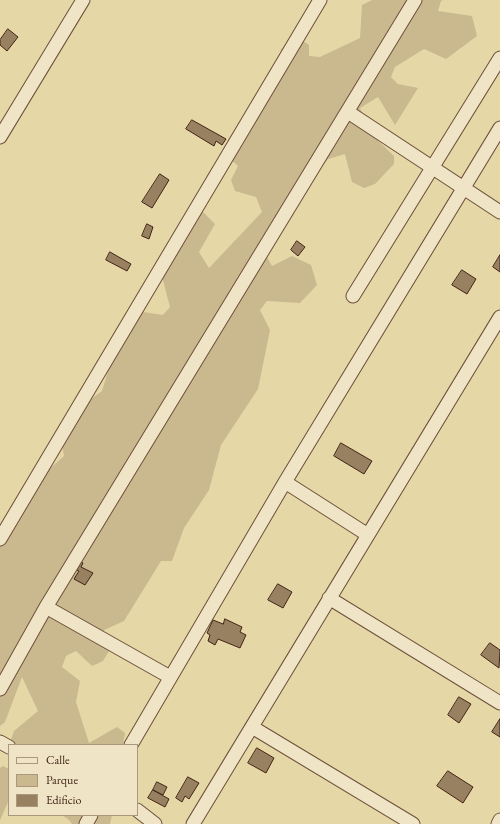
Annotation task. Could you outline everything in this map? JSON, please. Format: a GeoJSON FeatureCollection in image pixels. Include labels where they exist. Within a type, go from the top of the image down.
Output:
{"type":"FeatureCollection","features":[{"type":"Feature","properties":{"kind":"street"},"geometry":{"type":"LineString","coordinates":[[0,138],[83,0]]}},
{"type":"Feature","properties":{"kind":"street"},"geometry":{"type":"LineString","coordinates":[[0,539],[320,0]]}},
{"type":"Feature","properties":{"kind":"street"},"geometry":{"type":"LineString","coordinates":[[0,689],[46,607],[415,0]]}},
{"type":"Feature","properties":{"kind":"street"},"geometry":{"type":"LineString","coordinates":[[353,296],[500,58]]}},
{"type":"Feature","properties":{"kind":"street"},"geometry":{"type":"LineString","coordinates":[[348,112],[500,212]]}},
{"type":"Feature","properties":{"kind":"street"},"geometry":{"type":"LineString","coordinates":[[132,744],[285,482],[500,128]]}},
{"type":"Feature","properties":{"kind":"street"},"geometry":{"type":"LineString","coordinates":[[193,824],[329,598],[496,332],[500,316]]}},
{"type":"Feature","properties":{"kind":"street"},"geometry":{"type":"LineString","coordinates":[[285,482],[368,535]]}},
{"type":"Feature","properties":{"kind":"street"},"geometry":{"type":"LineString","coordinates":[[329,598],[500,703]]}},
{"type":"Feature","properties":{"kind":"street"},"geometry":{"type":"LineString","coordinates":[[46,607],[170,677]]}},
{"type":"Feature","properties":{"kind":"street"},"geometry":{"type":"LineString","coordinates":[[252,727],[413,824]]}},
{"type":"Feature","properties":{"kind":"street"},"geometry":{"type":"LineString","coordinates":[[138,811],[155,824]]}},
{"type":"Feature","properties":{"kind":"street"},"geometry":{"type":"LineString","coordinates":[[498,824],[500,820]]}},
{"type":"Feature","properties":{"kind":"green space"},"geometry":{"type":"Polygon","coordinates":[[[372,0],[443,0],[441,1],[438,11],[472,16],[477,36],[446,59],[424,49],[395,67],[391,77],[398,84],[418,88],[395,125],[378,97],[360,108],[374,137],[394,156],[394,164],[375,184],[364,188],[352,182],[345,154],[328,159],[304,188],[267,257],[272,266],[292,256],[311,265],[317,285],[300,303],[267,301],[260,310],[270,330],[258,389],[221,445],[209,490],[184,528],[172,561],[161,561],[124,621],[104,630],[109,651],[103,661],[92,666],[76,651],[66,656],[62,667],[80,681],[76,702],[89,743],[117,727],[125,733],[123,744],[9,744],[14,731],[38,711],[22,677],[5,722],[0,726],[0,534],[26,490],[64,456],[61,439],[73,412],[102,391],[119,335],[133,317],[143,312],[163,315],[170,307],[159,265],[184,244],[188,209],[199,208],[215,224],[199,252],[209,268],[262,212],[256,197],[235,191],[231,180],[238,166],[228,157],[280,69],[281,49],[300,39],[309,45],[309,56],[320,57],[360,38],[362,5],[372,0]]]}},
{"type":"Feature","properties":{"kind":"green space"},"geometry":{"type":"Polygon","coordinates":[[[3,766],[8,768],[8,802],[0,820],[0,768],[3,766]]]}},
{"type":"Feature","properties":{"kind":"green space"},"geometry":{"type":"Polygon","coordinates":[[[63,816],[112,816],[110,824],[72,824],[63,816]]]}},
{"type":"Feature","properties":{"kind":"building"},"geometry":{"type":"Polygon","coordinates":[[[8,29],[18,37],[7,51],[0,45],[0,40],[8,29]]]}},
{"type":"Feature","properties":{"kind":"building"},"geometry":{"type":"Polygon","coordinates":[[[192,120],[226,139],[222,145],[216,141],[214,146],[186,129],[192,120]]]}},
{"type":"Feature","properties":{"kind":"building"},"geometry":{"type":"Polygon","coordinates":[[[160,174],[169,180],[152,208],[142,202],[160,174]]]}},
{"type":"Feature","properties":{"kind":"building"},"geometry":{"type":"Polygon","coordinates":[[[147,224],[153,227],[149,239],[142,236],[147,224]]]}},
{"type":"Feature","properties":{"kind":"building"},"geometry":{"type":"Polygon","coordinates":[[[297,241],[305,247],[298,256],[291,250],[297,241]]]}},
{"type":"Feature","properties":{"kind":"building"},"geometry":{"type":"Polygon","coordinates":[[[110,252],[131,264],[127,271],[106,260],[110,252]]]}},
{"type":"Feature","properties":{"kind":"building"},"geometry":{"type":"Polygon","coordinates":[[[500,255],[500,272],[493,267],[500,255]]]}},
{"type":"Feature","properties":{"kind":"building"},"geometry":{"type":"Polygon","coordinates":[[[462,270],[476,279],[467,294],[452,285],[462,270]]]}},
{"type":"Feature","properties":{"kind":"building"},"geometry":{"type":"Polygon","coordinates":[[[341,443],[372,461],[364,474],[334,456],[341,443]]]}},
{"type":"Feature","properties":{"kind":"building"},"geometry":{"type":"Polygon","coordinates":[[[79,561],[83,563],[81,567],[93,573],[85,585],[74,579],[79,571],[75,569],[79,561]]]}},
{"type":"Feature","properties":{"kind":"building"},"geometry":{"type":"Polygon","coordinates":[[[278,584],[292,592],[283,608],[268,600],[278,584]]]}},
{"type":"Feature","properties":{"kind":"building"},"geometry":{"type":"Polygon","coordinates":[[[225,619],[242,627],[240,632],[246,635],[240,648],[218,639],[215,645],[208,641],[210,635],[207,633],[213,620],[223,624],[225,619]]]}},
{"type":"Feature","properties":{"kind":"building"},"geometry":{"type":"Polygon","coordinates":[[[490,643],[500,650],[499,668],[481,655],[490,643]]]}},
{"type":"Feature","properties":{"kind":"building"},"geometry":{"type":"Polygon","coordinates":[[[459,697],[471,704],[459,723],[448,715],[459,697]]]}},
{"type":"Feature","properties":{"kind":"building"},"geometry":{"type":"Polygon","coordinates":[[[500,719],[500,737],[492,732],[500,719]]]}},
{"type":"Feature","properties":{"kind":"building"},"geometry":{"type":"Polygon","coordinates":[[[257,748],[274,758],[266,773],[248,763],[257,748]]]}},
{"type":"Feature","properties":{"kind":"building"},"geometry":{"type":"Polygon","coordinates":[[[448,771],[473,787],[463,803],[437,786],[448,771]]]}},
{"type":"Feature","properties":{"kind":"building"},"geometry":{"type":"Polygon","coordinates":[[[188,777],[199,783],[189,799],[185,796],[182,802],[176,798],[188,777]]]}},
{"type":"Feature","properties":{"kind":"building"},"geometry":{"type":"Polygon","coordinates":[[[157,782],[167,787],[163,795],[153,790],[157,782]]]}},
{"type":"Feature","properties":{"kind":"building"},"geometry":{"type":"Polygon","coordinates":[[[153,790],[169,799],[165,807],[148,798],[153,790]]]}}]}
